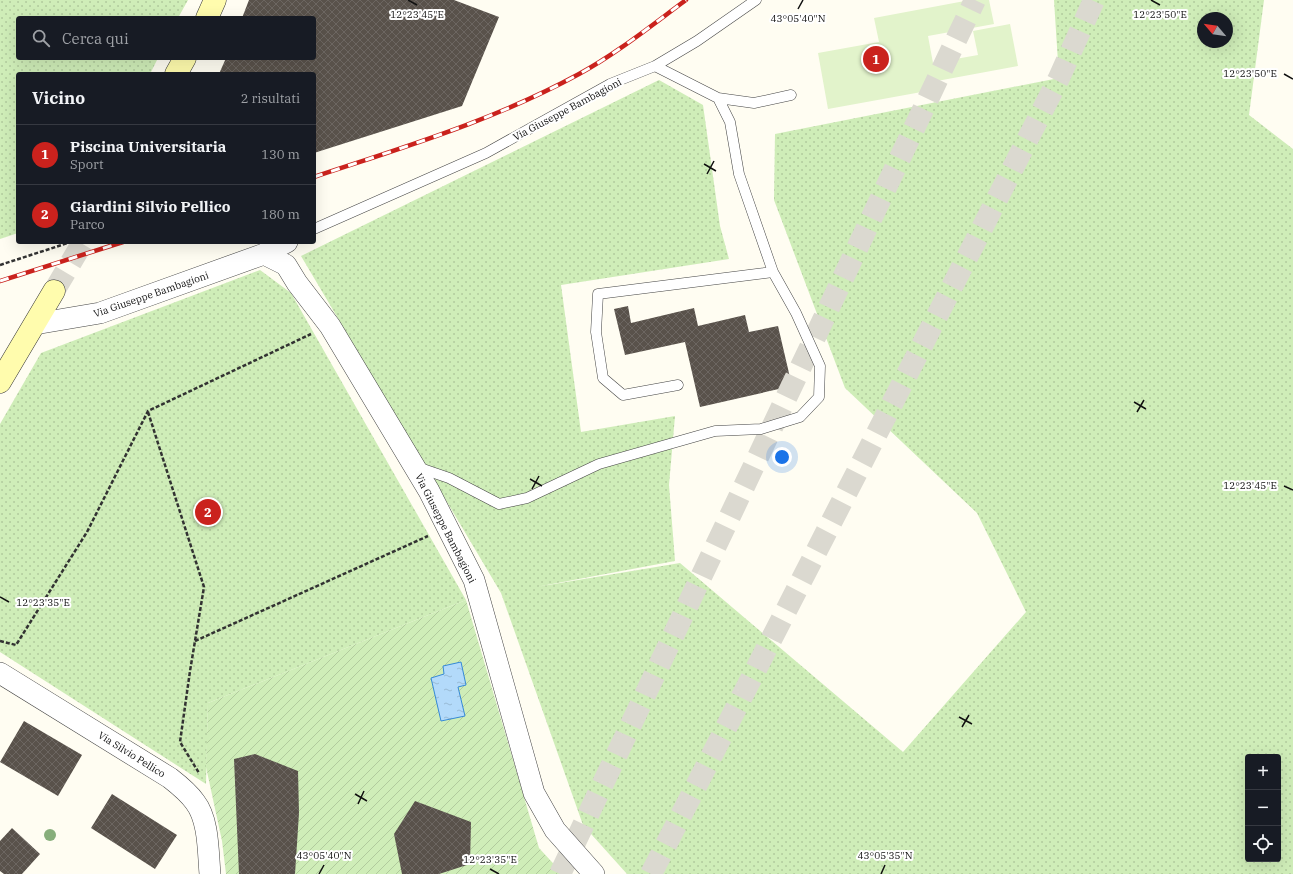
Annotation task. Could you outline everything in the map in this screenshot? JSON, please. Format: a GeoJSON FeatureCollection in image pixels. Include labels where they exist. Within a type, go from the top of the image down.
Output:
{"type":"FeatureCollection","features":[{"type":"Feature","properties":{"kind":"main road"},"geometry":{"type":"LineString","coordinates":[[208,16],[215,0]]}},
{"type":"Feature","properties":{"kind":"main road"},"geometry":{"type":"LineString","coordinates":[[177,72],[184,60]]}},
{"type":"Feature","properties":{"kind":"main road"},"geometry":{"type":"LineString","coordinates":[[0,382],[54,292]]}},
{"type":"Feature","properties":{"kind":"street","name":"Via Giuseppe Bambagioni"},"geometry":{"type":"LineString","coordinates":[[35,324],[100,313],[264,254],[283,244]]}},
{"type":"Feature","properties":{"kind":"street","name":"Via Giuseppe Bambagioni"},"geometry":{"type":"LineString","coordinates":[[264,254],[286,265],[330,326],[429,491],[474,580],[534,793],[555,830],[594,874]]}},
{"type":"Feature","properties":{"kind":"street","name":"Via Silvio Pellico"},"geometry":{"type":"LineString","coordinates":[[0,673],[170,778],[196,802],[205,824],[210,874]]}},
{"type":"Feature","properties":{"kind":"lane","name":"Via Giuseppe Bambagioni"},"geometry":{"type":"LineString","coordinates":[[316,228],[486,153],[610,84],[655,66],[697,41],[756,0]]}},
{"type":"Feature","properties":{"kind":"lane"},"geometry":{"type":"LineString","coordinates":[[655,66],[718,98],[754,103],[791,94]]}},
{"type":"Feature","properties":{"kind":"lane"},"geometry":{"type":"LineString","coordinates":[[414,466],[449,478],[499,504],[527,498],[599,464],[715,431],[762,429],[800,417],[819,397],[820,366],[796,313],[773,272],[739,174],[730,122],[718,98]]}},
{"type":"Feature","properties":{"kind":"lane"},"geometry":{"type":"LineString","coordinates":[[678,385],[623,395],[603,378],[596,332],[598,294],[773,272]]}},
{"type":"Feature","properties":{"kind":"path"},"geometry":{"type":"LineString","coordinates":[[0,265],[65,244]]}},
{"type":"Feature","properties":{"kind":"path"},"geometry":{"type":"LineString","coordinates":[[0,641],[16,645],[87,532],[148,412],[330,326]]}},
{"type":"Feature","properties":{"kind":"path"},"geometry":{"type":"LineString","coordinates":[[148,412],[204,587],[180,742],[206,784],[196,802]]}},
{"type":"Feature","properties":{"kind":"path"},"geometry":{"type":"LineString","coordinates":[[195,641],[448,527]]}},
{"type":"Feature","properties":{"kind":"green space"},"geometry":{"type":"Polygon","coordinates":[[[0,0],[188,0],[179,16],[16,16],[16,60],[157,60],[151,72],[16,72],[16,234],[0,239],[0,0]]]}},
{"type":"Feature","properties":{"kind":"green space"},"geometry":{"type":"Polygon","coordinates":[[[970,0],[989,0],[994,24],[928,36],[933,63],[978,55],[973,31],[1010,24],[1018,66],[937,81],[938,89],[828,109],[818,53],[879,42],[874,18],[970,0]]]}},
{"type":"Feature","properties":{"kind":"green space"},"geometry":{"type":"Polygon","coordinates":[[[1054,0],[1264,0],[1249,115],[1293,149],[1293,874],[627,874],[583,825],[501,593],[301,256],[659,80],[703,105],[720,226],[729,259],[561,285],[581,432],[675,416],[669,485],[675,561],[536,587],[680,563],[903,752],[1026,612],[977,513],[845,388],[774,200],[775,134],[1059,78],[1054,0]]]}},
{"type":"Feature","properties":{"kind":"green space"},"geometry":{"type":"Polygon","coordinates":[[[260,270],[291,293],[466,600],[208,703],[206,784],[0,652],[0,424],[41,353],[260,270]]]}},
{"type":"Feature","properties":{"kind":"green space"},"geometry":{"type":"Polygon","coordinates":[[[466,600],[539,848],[563,874],[226,874],[222,841],[206,767],[208,703],[466,600]]]}},
{"type":"Feature","properties":{"kind":"water"},"geometry":{"type":"Polygon","coordinates":[[[461,662],[466,685],[458,687],[465,716],[441,721],[431,678],[444,674],[443,666],[461,662]]]}},
{"type":"Feature","properties":{"kind":"building"},"geometry":{"type":"Polygon","coordinates":[[[249,0],[454,0],[499,17],[462,106],[316,152],[316,72],[220,72],[225,60],[316,60],[316,16],[243,16],[249,0]]]}},
{"type":"Feature","properties":{"kind":"building"},"geometry":{"type":"Polygon","coordinates":[[[628,306],[631,323],[694,308],[698,326],[745,315],[749,332],[778,326],[792,386],[700,407],[685,342],[625,355],[614,309],[628,306]]]}},
{"type":"Feature","properties":{"kind":"building"},"geometry":{"type":"Polygon","coordinates":[[[24,721],[82,755],[58,796],[0,762],[24,721]]]}},
{"type":"Feature","properties":{"kind":"building"},"geometry":{"type":"Polygon","coordinates":[[[255,754],[298,771],[299,813],[295,874],[239,874],[234,759],[255,754]]]}},
{"type":"Feature","properties":{"kind":"building"},"geometry":{"type":"Polygon","coordinates":[[[112,794],[177,835],[155,869],[91,828],[112,794]]]}},
{"type":"Feature","properties":{"kind":"building"},"geometry":{"type":"Polygon","coordinates":[[[415,801],[471,822],[470,864],[439,874],[402,874],[394,834],[415,801]]]}},
{"type":"Feature","properties":{"kind":"building"},"geometry":{"type":"Polygon","coordinates":[[[12,828],[40,854],[22,874],[4,874],[0,871],[0,841],[12,828]]]}},
{"type":"Feature","properties":{"kind":"tunnel"},"geometry":{"type":"LineString","coordinates":[[560,874],[975,0]]}},
{"type":"Feature","properties":{"kind":"tunnel"},"geometry":{"type":"LineString","coordinates":[[651,874],[1059,78],[1094,0]]}},
{"type":"Feature","properties":{"kind":"tunnel"},"geometry":{"type":"LineString","coordinates":[[54,291],[82,244]]}},
{"type":"Feature","properties":{"kind":"railway"},"geometry":{"type":"LineString","coordinates":[[316,176],[449,132],[547,90],[607,58],[686,0]]}},
{"type":"Feature","properties":{"kind":"railway"},"geometry":{"type":"LineString","coordinates":[[0,281],[117,244]]}},
{"type":"Feature","properties":{"kind":"place","name":"Piscina Universitaria"},"geometry":{"type":"Point","coordinates":[876,59]}},
{"type":"Feature","properties":{"kind":"place","name":"Giardini Silvio Pellico"},"geometry":{"type":"Point","coordinates":[208,512]}}]}
